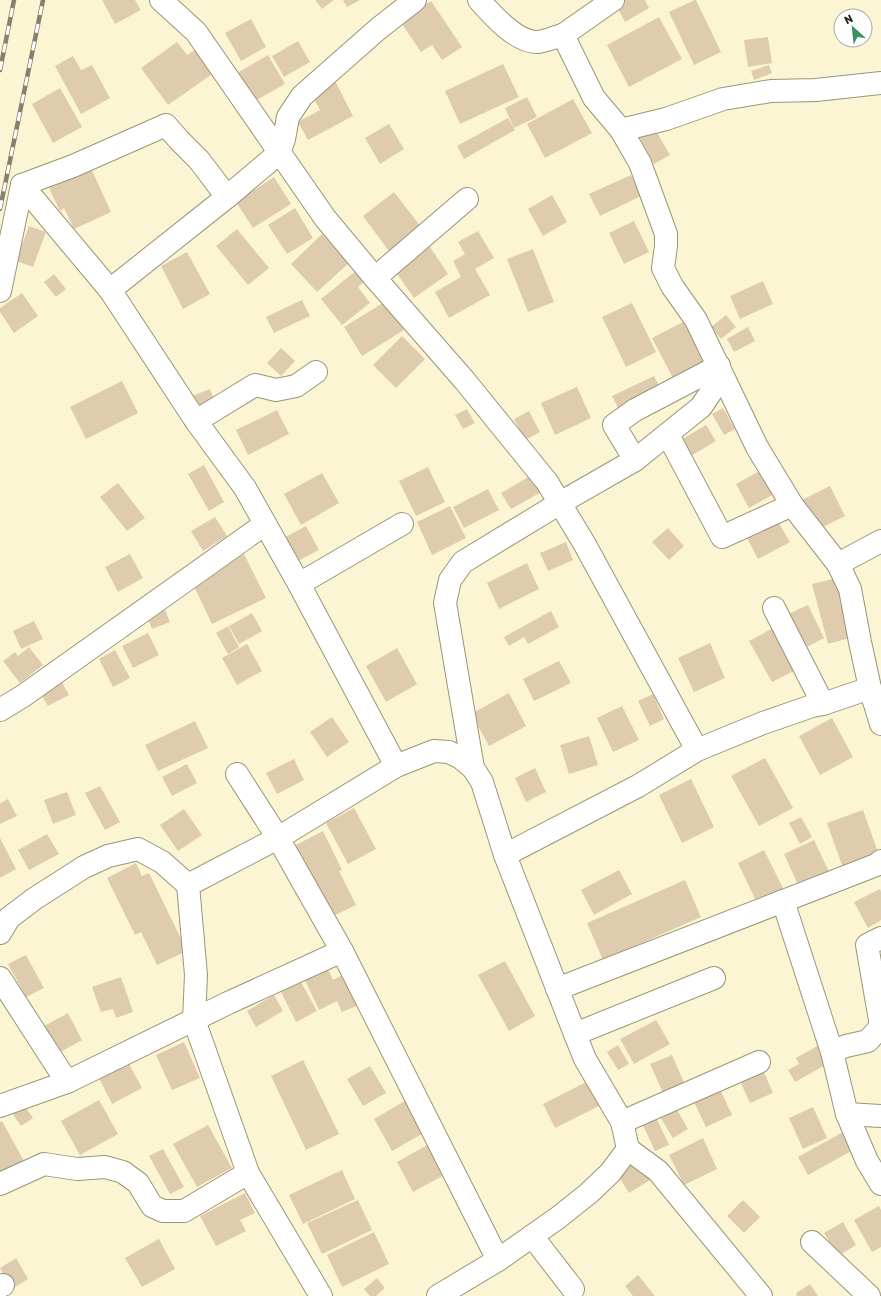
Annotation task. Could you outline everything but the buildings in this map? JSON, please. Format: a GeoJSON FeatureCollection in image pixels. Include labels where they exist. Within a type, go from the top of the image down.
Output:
{"type":"FeatureCollection","features":[{"type":"Feature","properties":{"kind":"street"},"geometry":{"type":"LineString","coordinates":[[161,0],[196,32],[325,218],[465,381],[548,482],[584,543],[697,750]]}},
{"type":"Feature","properties":{"kind":"street"},"geometry":{"type":"LineString","coordinates":[[110,290],[227,197],[279,153],[284,140],[288,117],[302,96],[378,29],[415,0]]}},
{"type":"Feature","properties":{"kind":"street"},"geometry":{"type":"LineString","coordinates":[[479,0],[486,9],[510,31],[524,39],[538,42],[563,35],[613,0]]}},
{"type":"Feature","properties":{"kind":"street"},"geometry":{"type":"LineString","coordinates":[[563,35],[594,98],[621,130],[640,163],[666,234],[663,268],[672,286],[696,320],[756,447],[792,505],[838,564],[850,589],[870,688],[881,724]]}},
{"type":"Feature","properties":{"kind":"street"},"geometry":{"type":"LineString","coordinates":[[621,130],[666,119],[723,99],[771,91],[816,90],[881,83]]}},
{"type":"Feature","properties":{"kind":"street"},"geometry":{"type":"LineString","coordinates":[[22,185],[73,166],[166,125],[178,140],[199,160],[227,197]]}},
{"type":"Feature","properties":{"kind":"street"},"geometry":{"type":"LineString","coordinates":[[22,185],[110,290],[196,421],[245,488],[299,584],[396,766]]}},
{"type":"Feature","properties":{"kind":"street"},"geometry":{"type":"LineString","coordinates":[[0,291],[22,185]]}},
{"type":"Feature","properties":{"kind":"street"},"geometry":{"type":"LineString","coordinates":[[375,278],[467,199]]}},
{"type":"Feature","properties":{"kind":"street"},"geometry":{"type":"LineString","coordinates":[[718,366],[717,383],[701,407],[635,460],[463,562],[450,580],[445,603],[474,768],[482,782],[506,855],[585,1059],[622,1122],[628,1149],[658,1171],[761,1296]]}},
{"type":"Feature","properties":{"kind":"street"},"geometry":{"type":"LineString","coordinates":[[635,460],[614,424],[634,410],[718,366]]}},
{"type":"Feature","properties":{"kind":"street"},"geometry":{"type":"LineString","coordinates":[[196,421],[255,385],[276,390],[296,386],[316,372]]}},
{"type":"Feature","properties":{"kind":"street"},"geometry":{"type":"LineString","coordinates":[[668,435],[722,537],[792,505]]}},
{"type":"Feature","properties":{"kind":"street"},"geometry":{"type":"LineString","coordinates":[[0,710],[23,696],[157,599],[265,524]]}},
{"type":"Feature","properties":{"kind":"street"},"geometry":{"type":"LineString","coordinates":[[299,584],[402,524]]}},
{"type":"Feature","properties":{"kind":"street"},"geometry":{"type":"LineString","coordinates":[[838,564],[881,541]]}},
{"type":"Feature","properties":{"kind":"street"},"geometry":{"type":"LineString","coordinates":[[774,608],[823,704]]}},
{"type":"Feature","properties":{"kind":"street"},"geometry":{"type":"LineString","coordinates":[[506,855],[638,786],[697,750],[763,723],[870,688]]}},
{"type":"Feature","properties":{"kind":"street"},"geometry":{"type":"LineString","coordinates":[[188,885],[278,838],[396,766],[434,751],[448,752],[461,758],[474,768]]}},
{"type":"Feature","properties":{"kind":"street"},"geometry":{"type":"LineString","coordinates":[[237,774],[278,838],[342,951],[498,1260]]}},
{"type":"Feature","properties":{"kind":"street"},"geometry":{"type":"LineString","coordinates":[[0,933],[9,918],[34,899],[84,867],[108,856],[138,849],[162,862],[188,885],[196,975],[194,1020],[248,1173],[321,1296]]}},
{"type":"Feature","properties":{"kind":"street"},"geometry":{"type":"LineString","coordinates":[[557,989],[876,865],[881,861]]}},
{"type":"Feature","properties":{"kind":"street"},"geometry":{"type":"LineString","coordinates":[[783,901],[832,1052],[848,1114],[867,1161],[881,1184]]}},
{"type":"Feature","properties":{"kind":"street"},"geometry":{"type":"LineString","coordinates":[[832,1052],[846,1046],[868,1042],[881,1026],[867,945],[881,938]]}},
{"type":"Feature","properties":{"kind":"street"},"geometry":{"type":"LineString","coordinates":[[0,1106],[67,1082],[194,1020],[342,951]]}},
{"type":"Feature","properties":{"kind":"street"},"geometry":{"type":"LineString","coordinates":[[0,978],[67,1082]]}},
{"type":"Feature","properties":{"kind":"street"},"geometry":{"type":"LineString","coordinates":[[575,1034],[714,978]]}},
{"type":"Feature","properties":{"kind":"street"},"geometry":{"type":"LineString","coordinates":[[622,1122],[759,1062]]}},
{"type":"Feature","properties":{"kind":"street"},"geometry":{"type":"LineString","coordinates":[[848,1114],[881,1116]]}},
{"type":"Feature","properties":{"kind":"street"},"geometry":{"type":"LineString","coordinates":[[438,1296],[498,1260],[559,1217],[589,1193],[610,1173],[628,1149]]}},
{"type":"Feature","properties":{"kind":"street"},"geometry":{"type":"LineString","coordinates":[[0,1184],[44,1164],[76,1169],[105,1167],[122,1172],[138,1183],[152,1206],[163,1211],[184,1211],[248,1173]]}},
{"type":"Feature","properties":{"kind":"street"},"geometry":{"type":"LineString","coordinates":[[532,1236],[573,1289]]}},
{"type":"Feature","properties":{"kind":"street"},"geometry":{"type":"LineString","coordinates":[[812,1242],[871,1296],[881,1286]]}},
{"type":"Feature","properties":{"kind":"railway"},"geometry":{"type":"LineString","coordinates":[[0,70],[14,0]]}},
{"type":"Feature","properties":{"kind":"railway"},"geometry":{"type":"LineString","coordinates":[[0,209],[43,0]]}}]}
